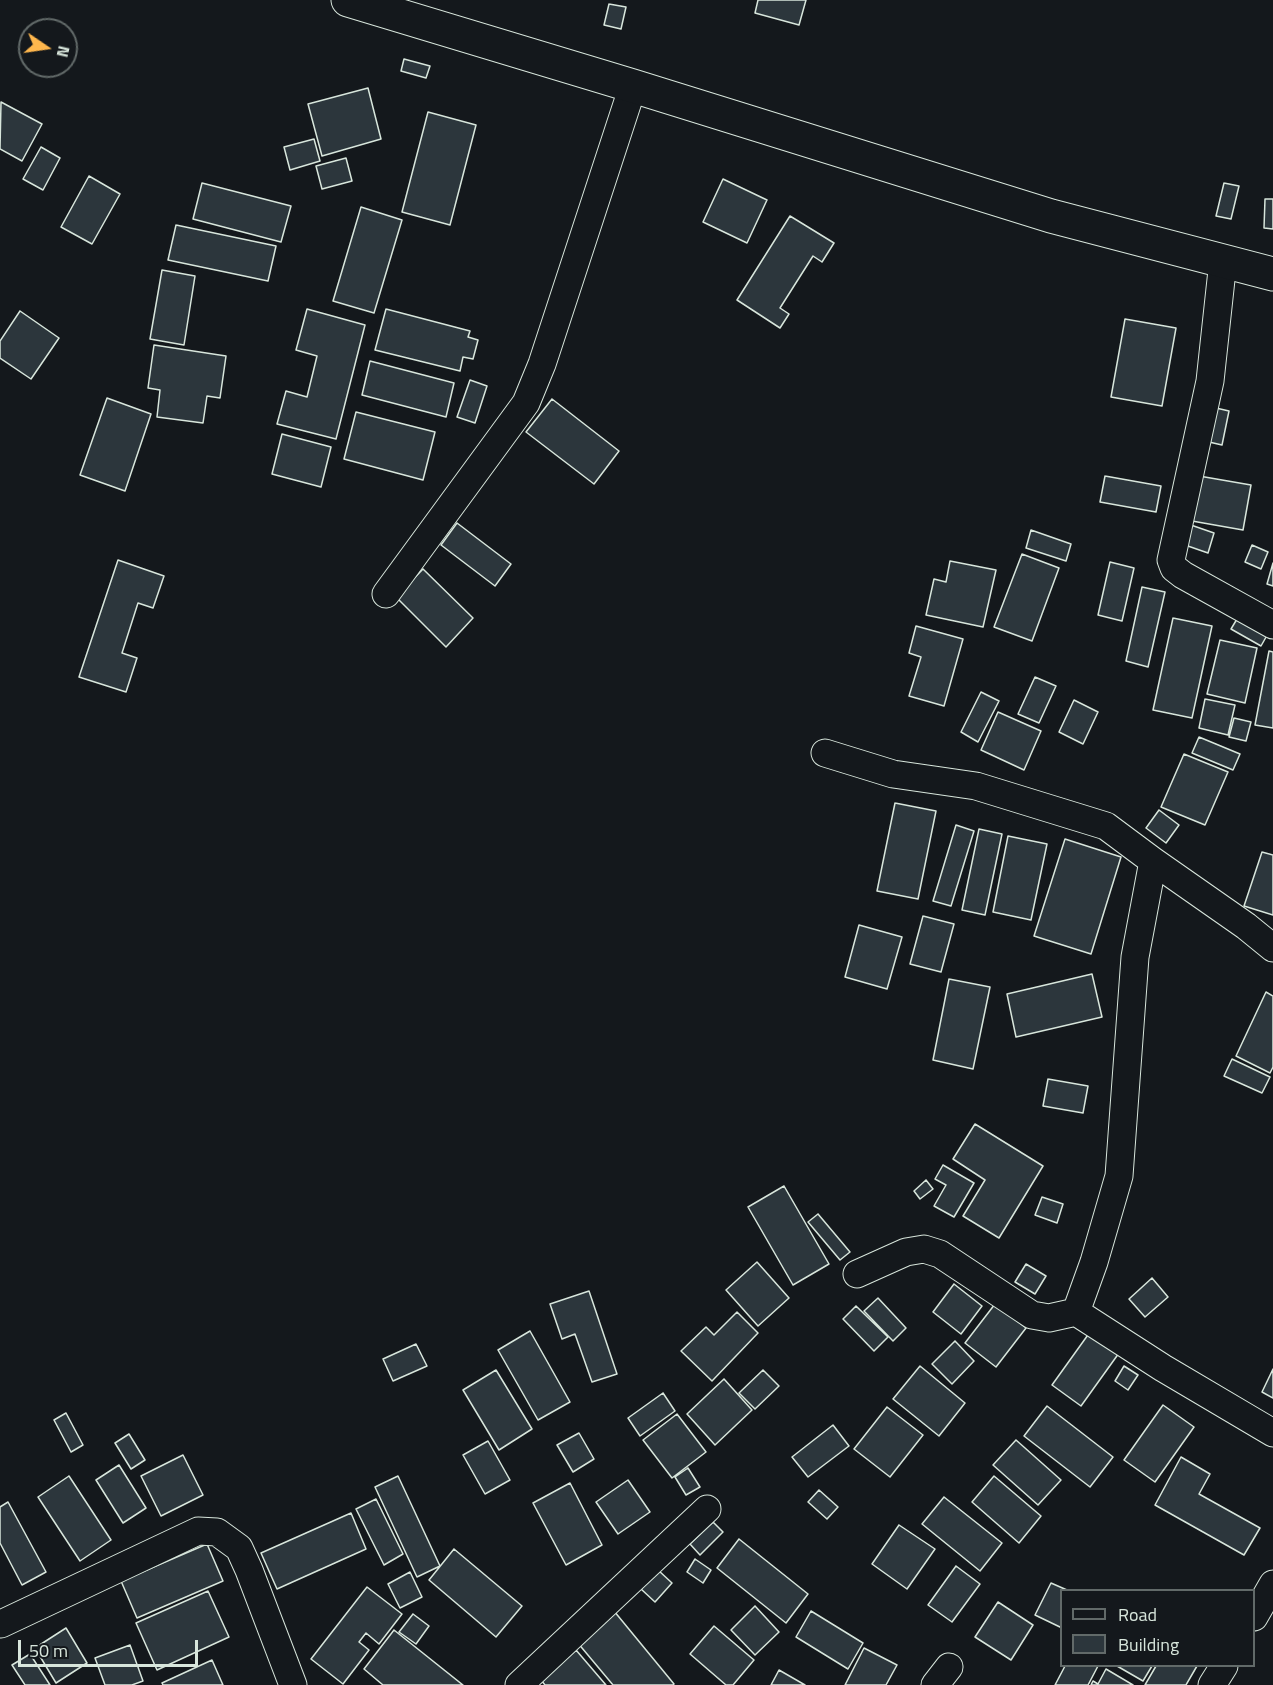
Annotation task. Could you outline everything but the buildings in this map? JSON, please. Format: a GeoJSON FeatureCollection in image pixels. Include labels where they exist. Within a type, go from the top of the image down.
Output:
{"type":"FeatureCollection","features":[{"type":"Feature","properties":{"kind":"main road"},"geometry":{"type":"LineString","coordinates":[[348,0],[1051,216],[1273,274]]}},
{"type":"Feature","properties":{"kind":"street"},"geometry":{"type":"LineString","coordinates":[[386,594],[526,403],[546,353],[633,86]]}},
{"type":"Feature","properties":{"kind":"street"},"geometry":{"type":"LineString","coordinates":[[1222,261],[1210,381],[1171,560],[1174,568],[1183,575],[1273,625]]}},
{"type":"Feature","properties":{"kind":"street"},"geometry":{"type":"LineString","coordinates":[[825,753],[893,774],[976,786],[1106,826],[1246,926],[1273,948]]}},
{"type":"Feature","properties":{"kind":"street"},"geometry":{"type":"LineString","coordinates":[[1076,1312],[1094,1262],[1119,1176],[1135,957],[1153,861]]}},
{"type":"Feature","properties":{"kind":"street"},"geometry":{"type":"LineString","coordinates":[[857,1274],[906,1252],[924,1249],[940,1254],[1032,1315],[1049,1318],[1076,1312],[1163,1368],[1273,1433]]}},
{"type":"Feature","properties":{"kind":"street"},"geometry":{"type":"LineString","coordinates":[[519,1685],[707,1509]]}},
{"type":"Feature","properties":{"kind":"street"},"geometry":{"type":"LineString","coordinates":[[1,1624],[198,1531],[218,1532],[239,1548],[293,1685]]}},
{"type":"Feature","properties":{"kind":"street"},"geometry":{"type":"LineString","coordinates":[[1255,1615],[1273,1584]]}},
{"type":"Feature","properties":{"kind":"street"},"geometry":{"type":"LineString","coordinates":[[1212,1685],[1223,1667]]}}]}
